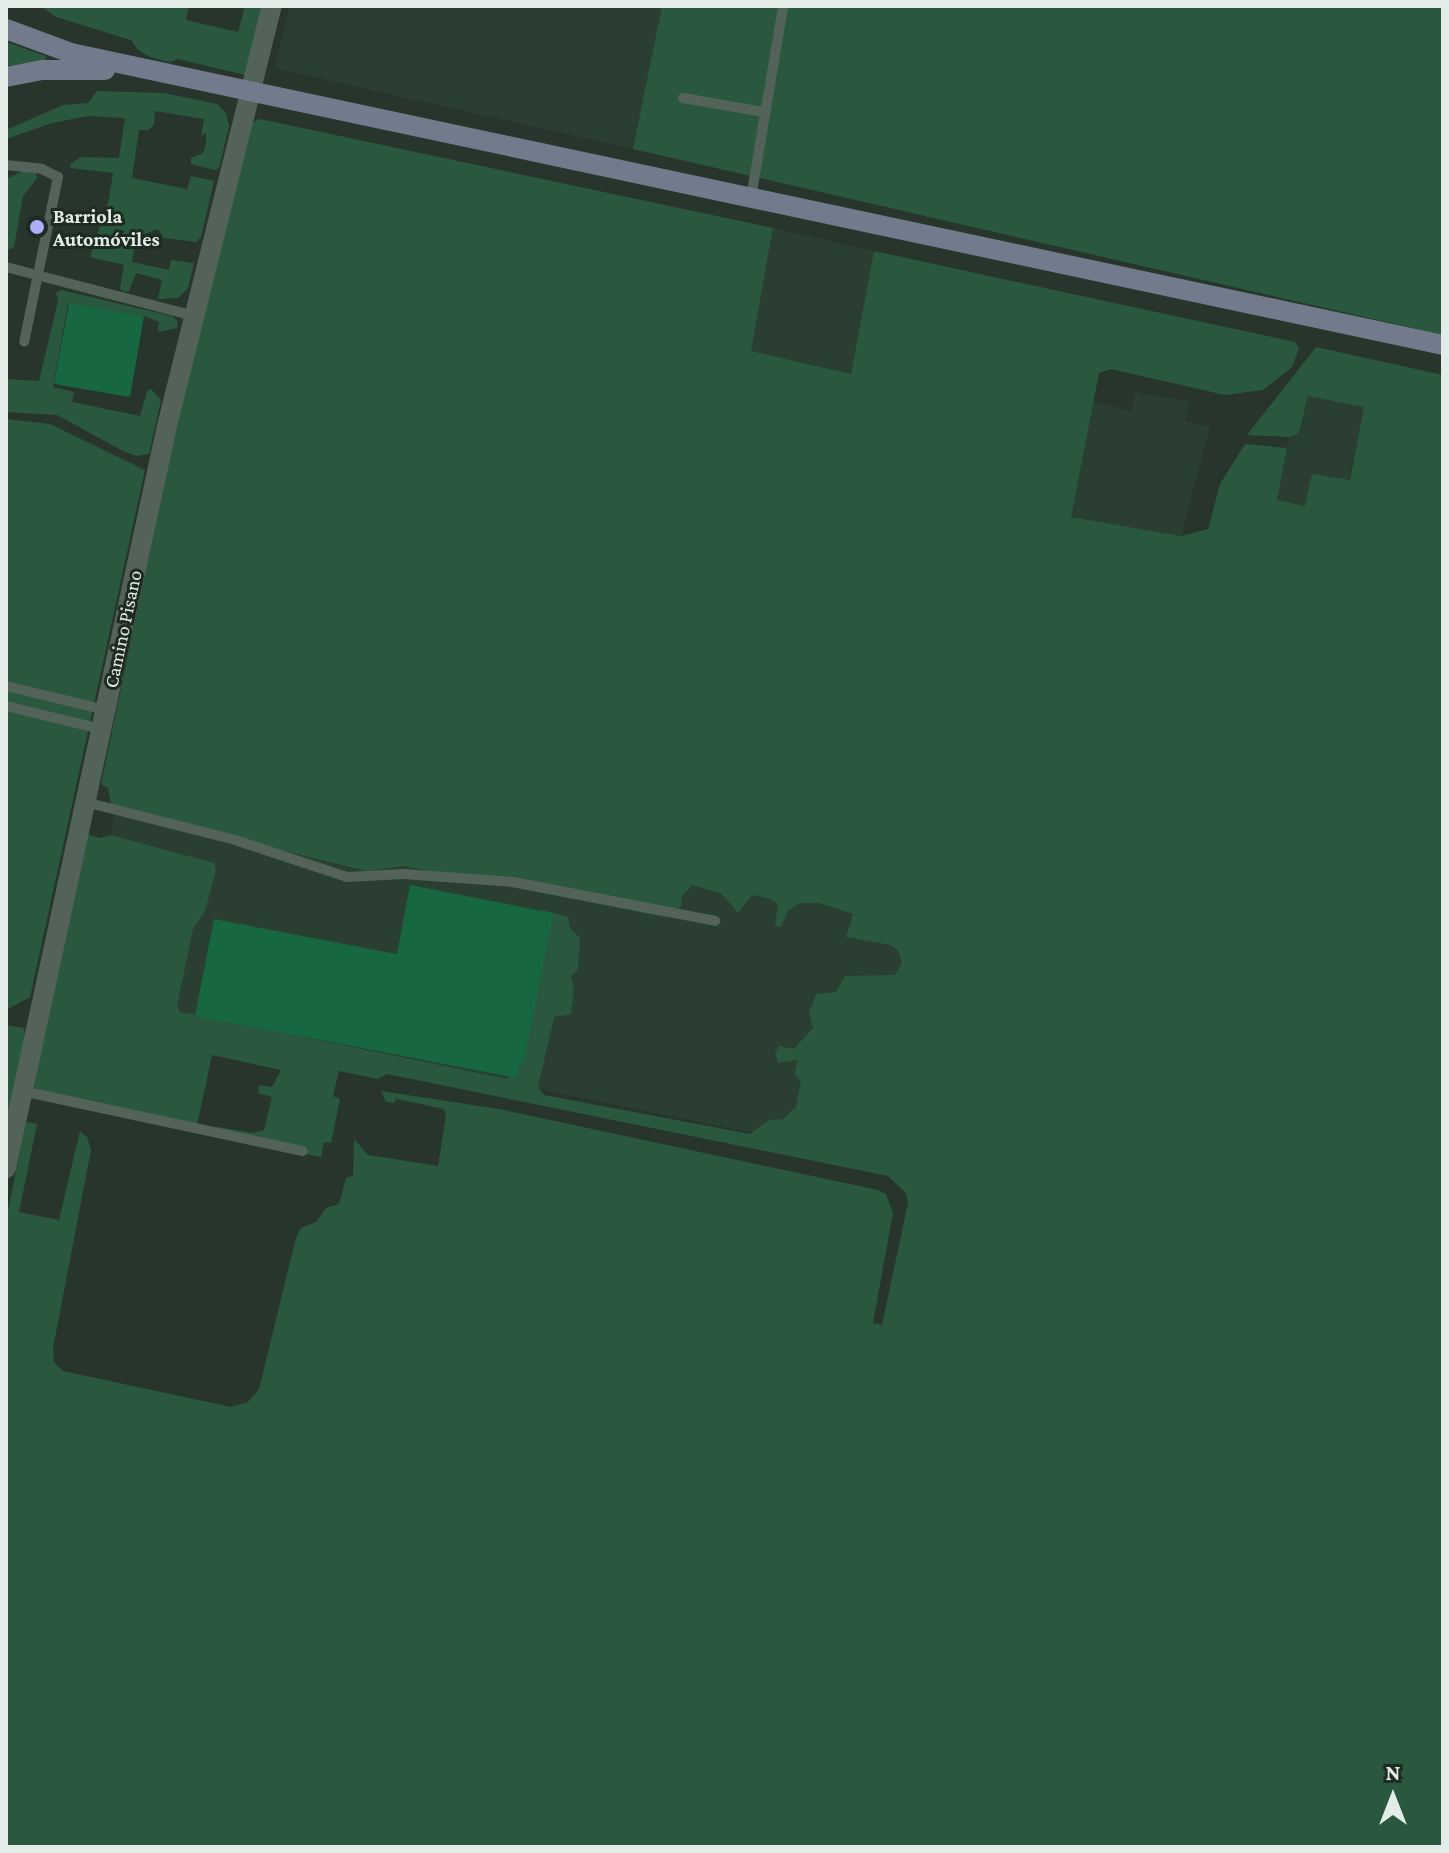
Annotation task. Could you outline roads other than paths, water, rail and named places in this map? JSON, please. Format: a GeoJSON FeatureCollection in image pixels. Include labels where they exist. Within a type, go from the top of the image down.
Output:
{"type":"FeatureCollection","features":[{"type":"Feature","properties":{"kind":"street","name":"Camino Pisano"},"geometry":{"type":"LineString","coordinates":[[6,1168],[194,316],[272,6]]}},
{"type":"Feature","properties":{"kind":"street"},"geometry":{"type":"LineString","coordinates":[[6,29],[71,53],[157,72],[1443,345]]}},
{"type":"Feature","properties":{"kind":"street"},"geometry":{"type":"LineString","coordinates":[[6,77],[76,69],[157,72]]}},
{"type":"Feature","properties":{"kind":"lane"},"geometry":{"type":"LineString","coordinates":[[751,198],[783,6]]}},
{"type":"Feature","properties":{"kind":"lane"},"geometry":{"type":"LineString","coordinates":[[683,98],[764,112]]}},
{"type":"Feature","properties":{"kind":"lane"},"geometry":{"type":"LineString","coordinates":[[6,165],[42,169],[58,177],[24,342]]}},
{"type":"Feature","properties":{"kind":"lane"},"geometry":{"type":"LineString","coordinates":[[6,267],[194,316]]}},
{"type":"Feature","properties":{"kind":"lane"},"geometry":{"type":"LineString","coordinates":[[6,686],[103,720]]}},
{"type":"Feature","properties":{"kind":"lane"},"geometry":{"type":"LineString","coordinates":[[6,706],[103,720]]}},
{"type":"Feature","properties":{"kind":"lane"},"geometry":{"type":"LineString","coordinates":[[85,802],[235,840],[347,877],[404,874],[513,882],[715,921]]}},
{"type":"Feature","properties":{"kind":"lane"},"geometry":{"type":"LineString","coordinates":[[22,1091],[303,1151]]}},
{"type":"Feature","properties":{"kind":"place","name":"Barriola Automóviles"},"geometry":{"type":"Point","coordinates":[37,227]}}]}
